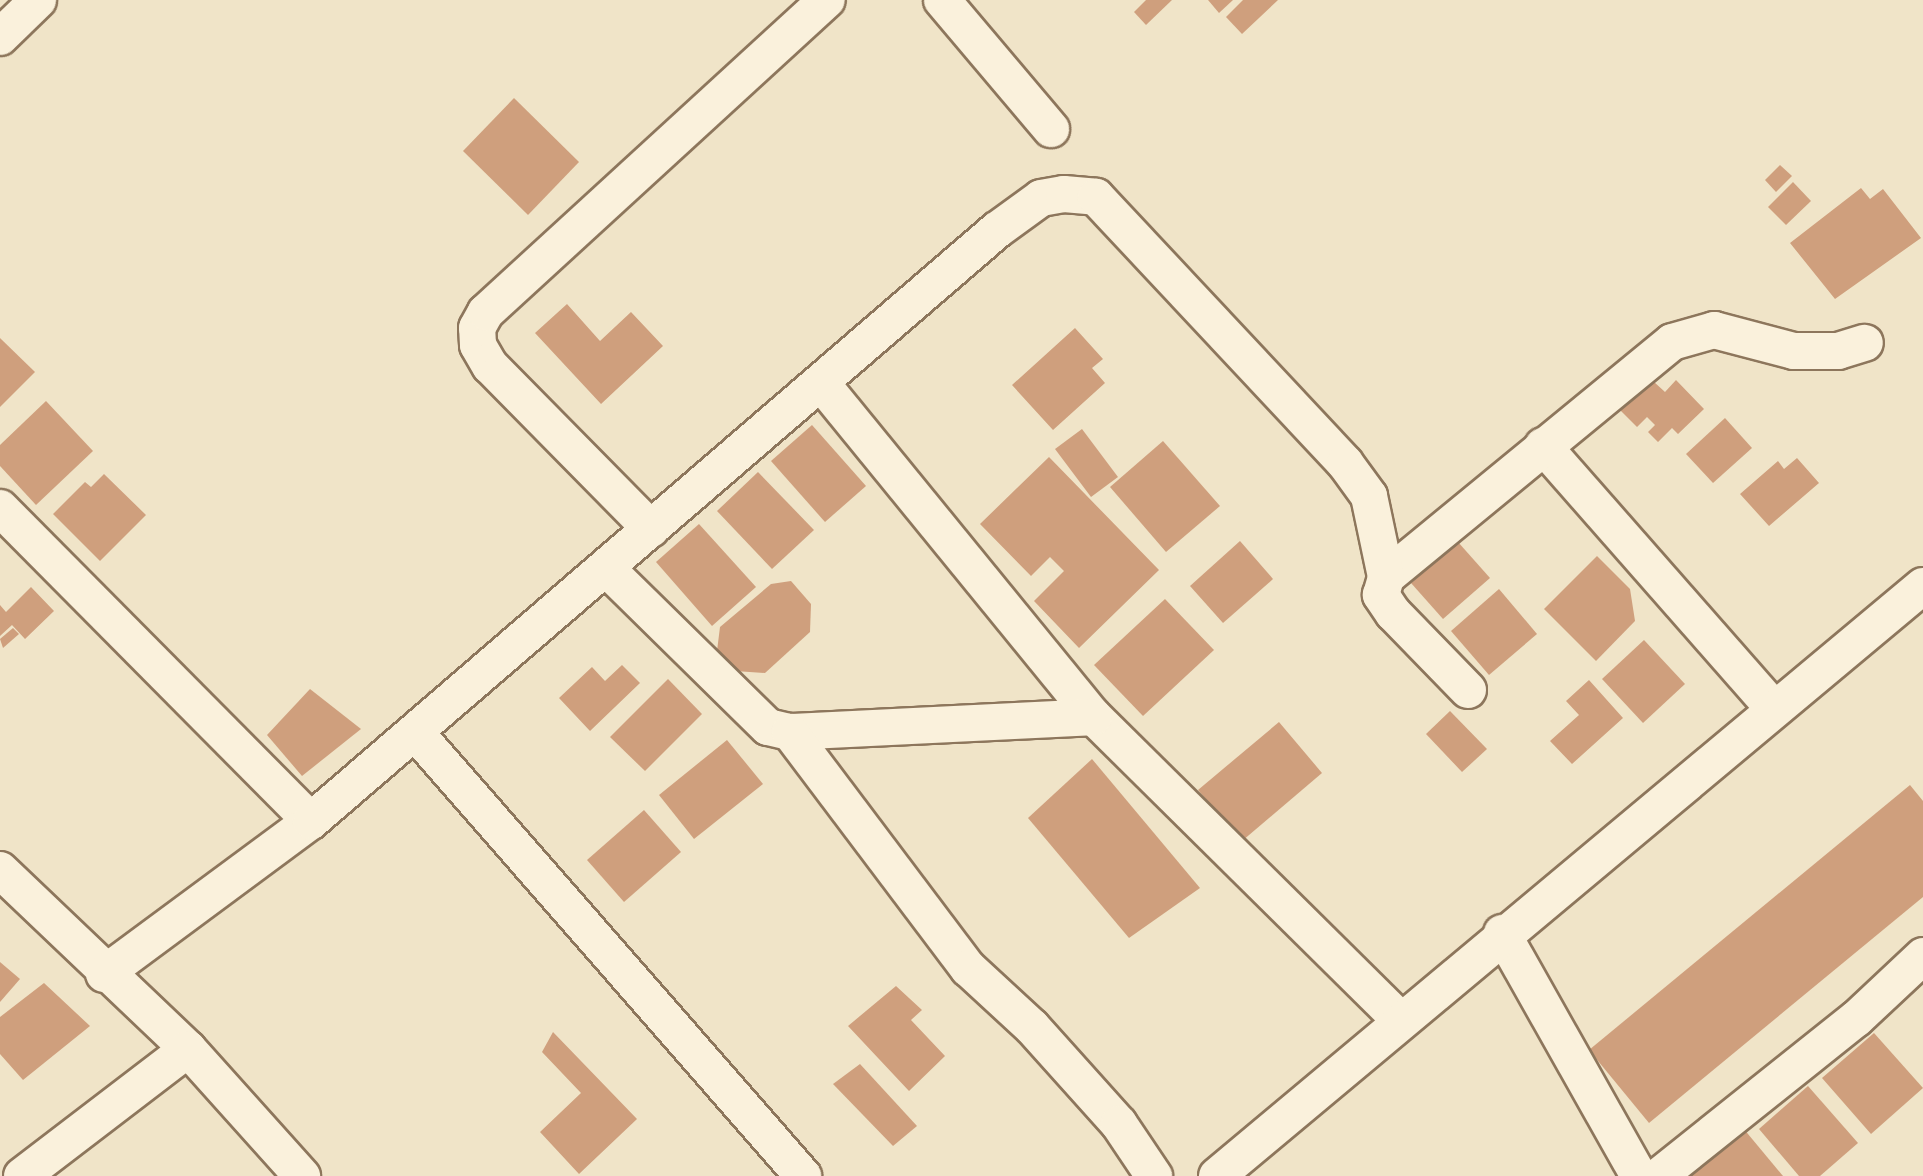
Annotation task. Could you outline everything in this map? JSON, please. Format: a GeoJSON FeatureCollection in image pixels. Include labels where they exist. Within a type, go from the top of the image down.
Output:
{"type":"FeatureCollection","features":[{"type":"Feature","properties":{"kind":"street"},"geometry":{"type":"LineString","coordinates":[[0,37],[38,0]]}},
{"type":"Feature","properties":{"kind":"street"},"geometry":{"type":"LineString","coordinates":[[651,529],[490,366],[478,345],[477,328],[486,312],[827,0]]}},
{"type":"Feature","properties":{"kind":"street"},"geometry":{"type":"LineString","coordinates":[[942,0],[1051,129]]}},
{"type":"Feature","properties":{"kind":"street"},"geometry":{"type":"LineString","coordinates":[[104,974],[311,821],[822,384],[997,230],[1041,198],[1064,194],[1096,197],[1361,485],[1376,521],[1386,577],[1381,595],[1393,613],[1468,690]]}},
{"type":"Feature","properties":{"kind":"street"},"geometry":{"type":"LineString","coordinates":[[1386,577],[1672,342],[1691,333],[1714,330],[1794,351],[1838,351],[1865,343]]}},
{"type":"Feature","properties":{"kind":"street"},"geometry":{"type":"LineString","coordinates":[[822,384],[1094,717],[1399,1019]]}},
{"type":"Feature","properties":{"kind":"street"},"geometry":{"type":"LineString","coordinates":[[1543,446],[1772,707]]}},
{"type":"Feature","properties":{"kind":"street"},"geometry":{"type":"LineString","coordinates":[[0,508],[311,821]]}},
{"type":"Feature","properties":{"kind":"street"},"geometry":{"type":"LineString","coordinates":[[606,568],[750,714],[768,727],[790,732],[1094,717]]}},
{"type":"Feature","properties":{"kind":"street"},"geometry":{"type":"LineString","coordinates":[[1217,1176],[1399,1019],[1772,707],[1923,586]]}},
{"type":"Feature","properties":{"kind":"street"},"geometry":{"type":"LineString","coordinates":[[415,732],[803,1176]]}},
{"type":"Feature","properties":{"kind":"street"},"geometry":{"type":"LineString","coordinates":[[790,732],[968,968],[1032,1027],[1109,1113],[1154,1176]]}},
{"type":"Feature","properties":{"kind":"street"},"geometry":{"type":"LineString","coordinates":[[0,870],[104,974],[188,1049],[302,1176]]}},
{"type":"Feature","properties":{"kind":"street"},"geometry":{"type":"LineString","coordinates":[[1502,933],[1639,1176]]}},
{"type":"Feature","properties":{"kind":"street"},"geometry":{"type":"LineString","coordinates":[[1659,1176],[1856,1019],[1923,956]]}},
{"type":"Feature","properties":{"kind":"street"},"geometry":{"type":"LineString","coordinates":[[27,1174],[188,1049]]}},
{"type":"Feature","properties":{"kind":"building"},"geometry":{"type":"Polygon","coordinates":[[[1146,0],[1172,0],[1146,25],[1134,12],[1146,0]]]}},
{"type":"Feature","properties":{"kind":"building"},"geometry":{"type":"Polygon","coordinates":[[[1208,0],[1233,0],[1219,13],[1208,0]]]}},
{"type":"Feature","properties":{"kind":"building"},"geometry":{"type":"Polygon","coordinates":[[[1243,0],[1278,0],[1242,34],[1226,17],[1243,0]]]}},
{"type":"Feature","properties":{"kind":"building"},"geometry":{"type":"Polygon","coordinates":[[[514,98],[579,162],[528,215],[463,151],[514,98]]]}},
{"type":"Feature","properties":{"kind":"building"},"geometry":{"type":"Polygon","coordinates":[[[1780,165],[1792,176],[1776,192],[1765,180],[1780,165]]]}},
{"type":"Feature","properties":{"kind":"building"},"geometry":{"type":"Polygon","coordinates":[[[1793,182],[1811,201],[1786,225],[1768,207],[1793,182]]]}},
{"type":"Feature","properties":{"kind":"building"},"geometry":{"type":"Polygon","coordinates":[[[1861,188],[1870,199],[1883,189],[1921,238],[1835,299],[1790,243],[1861,188]]]}},
{"type":"Feature","properties":{"kind":"building"},"geometry":{"type":"Polygon","coordinates":[[[567,304],[600,341],[631,312],[663,346],[601,404],[535,333],[567,304]]]}},
{"type":"Feature","properties":{"kind":"building"},"geometry":{"type":"Polygon","coordinates":[[[1075,328],[1103,359],[1092,368],[1105,383],[1053,430],[1012,385],[1075,328]]]}},
{"type":"Feature","properties":{"kind":"building"},"geometry":{"type":"Polygon","coordinates":[[[0,338],[35,372],[0,407],[0,338]]]}},
{"type":"Feature","properties":{"kind":"building"},"geometry":{"type":"Polygon","coordinates":[[[1676,380],[1704,409],[1678,434],[1672,428],[1658,442],[1648,432],[1655,425],[1647,417],[1637,427],[1612,402],[1626,388],[1636,398],[1653,381],[1665,392],[1676,380]]]}},
{"type":"Feature","properties":{"kind":"building"},"geometry":{"type":"Polygon","coordinates":[[[46,401],[93,451],[36,505],[0,466],[0,445],[46,401]]]}},
{"type":"Feature","properties":{"kind":"building"},"geometry":{"type":"Polygon","coordinates":[[[1725,418],[1752,448],[1713,483],[1686,454],[1725,418]]]}},
{"type":"Feature","properties":{"kind":"building"},"geometry":{"type":"Polygon","coordinates":[[[812,425],[866,486],[825,522],[771,461],[812,425]]]}},
{"type":"Feature","properties":{"kind":"building"},"geometry":{"type":"Polygon","coordinates":[[[1082,429],[1118,477],[1091,497],[1055,449],[1082,429]]]}},
{"type":"Feature","properties":{"kind":"building"},"geometry":{"type":"Polygon","coordinates":[[[1163,441],[1220,506],[1166,552],[1110,487],[1163,441]]]}},
{"type":"Feature","properties":{"kind":"building"},"geometry":{"type":"Polygon","coordinates":[[[1049,457],[1159,570],[1079,648],[1034,601],[1064,571],[1050,557],[1031,576],[980,524],[1049,457]]]}},
{"type":"Feature","properties":{"kind":"building"},"geometry":{"type":"Polygon","coordinates":[[[1797,458],[1819,483],[1769,526],[1740,494],[1778,461],[1784,469],[1797,458]]]}},
{"type":"Feature","properties":{"kind":"building"},"geometry":{"type":"Polygon","coordinates":[[[758,472],[814,530],[772,569],[717,511],[758,472]]]}},
{"type":"Feature","properties":{"kind":"building"},"geometry":{"type":"Polygon","coordinates":[[[104,474],[146,515],[100,561],[53,514],[85,482],[91,487],[104,474]]]}},
{"type":"Feature","properties":{"kind":"building"},"geometry":{"type":"Polygon","coordinates":[[[699,524],[756,587],[712,626],[656,562],[699,524]]]}},
{"type":"Feature","properties":{"kind":"building"},"geometry":{"type":"Polygon","coordinates":[[[1240,541],[1273,579],[1223,623],[1190,586],[1240,541]]]}},
{"type":"Feature","properties":{"kind":"building"},"geometry":{"type":"Polygon","coordinates":[[[1458,542],[1490,578],[1443,619],[1411,583],[1458,542]]]}},
{"type":"Feature","properties":{"kind":"building"},"geometry":{"type":"Polygon","coordinates":[[[1597,556],[1630,589],[1635,621],[1596,661],[1544,609],[1597,556]]]}},
{"type":"Feature","properties":{"kind":"building"},"geometry":{"type":"Polygon","coordinates":[[[791,581],[811,604],[810,632],[765,673],[735,671],[717,651],[720,627],[771,584],[791,581]]]}},
{"type":"Feature","properties":{"kind":"building"},"geometry":{"type":"Polygon","coordinates":[[[31,587],[54,611],[25,639],[12,625],[0,636],[0,605],[6,612],[31,587]]]}},
{"type":"Feature","properties":{"kind":"building"},"geometry":{"type":"Polygon","coordinates":[[[1499,589],[1537,634],[1489,675],[1451,631],[1499,589]]]}},
{"type":"Feature","properties":{"kind":"building"},"geometry":{"type":"Polygon","coordinates":[[[1165,599],[1214,650],[1143,716],[1094,665],[1165,599]]]}},
{"type":"Feature","properties":{"kind":"building"},"geometry":{"type":"Polygon","coordinates":[[[13,628],[19,634],[3,648],[0,639],[13,628]]]}},
{"type":"Feature","properties":{"kind":"building"},"geometry":{"type":"Polygon","coordinates":[[[1644,640],[1685,684],[1643,723],[1602,679],[1644,640]]]}},
{"type":"Feature","properties":{"kind":"building"},"geometry":{"type":"Polygon","coordinates":[[[622,665],[640,683],[590,731],[559,698],[592,667],[605,681],[622,665]]]}},
{"type":"Feature","properties":{"kind":"building"},"geometry":{"type":"Polygon","coordinates":[[[668,679],[702,714],[645,771],[610,737],[668,679]]]}},
{"type":"Feature","properties":{"kind":"building"},"geometry":{"type":"Polygon","coordinates":[[[1589,680],[1623,718],[1572,764],[1550,741],[1579,715],[1566,701],[1589,680]]]}},
{"type":"Feature","properties":{"kind":"building"},"geometry":{"type":"Polygon","coordinates":[[[310,689],[361,729],[302,776],[267,735],[310,689]]]}},
{"type":"Feature","properties":{"kind":"building"},"geometry":{"type":"Polygon","coordinates":[[[1450,711],[1487,749],[1462,772],[1426,734],[1450,711]]]}},
{"type":"Feature","properties":{"kind":"building"},"geometry":{"type":"Polygon","coordinates":[[[1279,722],[1322,773],[1242,841],[1198,790],[1279,722]]]}},
{"type":"Feature","properties":{"kind":"building"},"geometry":{"type":"Polygon","coordinates":[[[727,740],[763,784],[694,839],[659,795],[727,740]]]}},
{"type":"Feature","properties":{"kind":"building"},"geometry":{"type":"Polygon","coordinates":[[[1092,759],[1200,888],[1129,938],[1028,818],[1092,759]]]}},
{"type":"Feature","properties":{"kind":"building"},"geometry":{"type":"Polygon","coordinates":[[[1910,785],[1923,801],[1923,897],[1649,1123],[1589,1050],[1910,785]]]}},
{"type":"Feature","properties":{"kind":"building"},"geometry":{"type":"Polygon","coordinates":[[[644,810],[681,852],[624,902],[587,860],[644,810]]]}},
{"type":"Feature","properties":{"kind":"building"},"geometry":{"type":"Polygon","coordinates":[[[0,962],[20,979],[0,1002],[0,962]]]}},
{"type":"Feature","properties":{"kind":"building"},"geometry":{"type":"Polygon","coordinates":[[[44,983],[90,1026],[23,1080],[0,1054],[0,1017],[44,983]]]}},
{"type":"Feature","properties":{"kind":"building"},"geometry":{"type":"Polygon","coordinates":[[[896,986],[922,1010],[911,1020],[945,1056],[909,1091],[848,1026],[896,986]]]}},
{"type":"Feature","properties":{"kind":"building"},"geometry":{"type":"Polygon","coordinates":[[[553,1032],[637,1119],[579,1174],[540,1132],[581,1093],[542,1052],[553,1032]]]}},
{"type":"Feature","properties":{"kind":"building"},"geometry":{"type":"Polygon","coordinates":[[[1874,1033],[1923,1088],[1871,1134],[1822,1078],[1874,1033]]]}},
{"type":"Feature","properties":{"kind":"building"},"geometry":{"type":"Polygon","coordinates":[[[860,1064],[917,1126],[893,1146],[833,1084],[860,1064]]]}},
{"type":"Feature","properties":{"kind":"building"},"geometry":{"type":"Polygon","coordinates":[[[1808,1086],[1858,1143],[1820,1176],[1799,1176],[1759,1129],[1808,1086]]]}},
{"type":"Feature","properties":{"kind":"building"},"geometry":{"type":"Polygon","coordinates":[[[1743,1128],[1783,1176],[1683,1176],[1743,1128]]]}}]}
